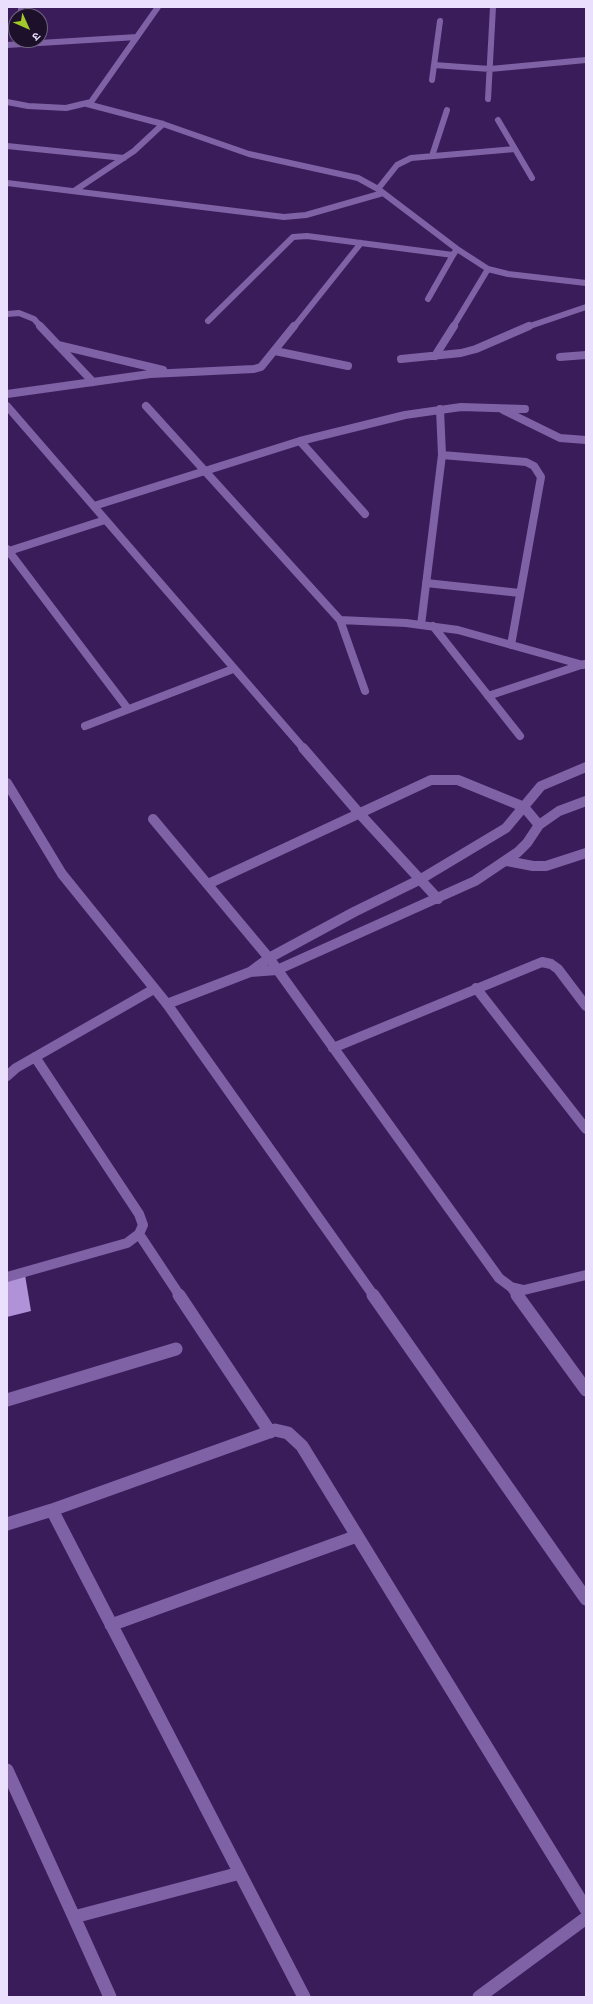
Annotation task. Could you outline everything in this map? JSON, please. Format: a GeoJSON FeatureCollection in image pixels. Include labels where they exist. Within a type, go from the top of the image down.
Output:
{"type":"FeatureCollection","features":[{"type":"Feature","properties":{"kind":"street"},"geometry":{"type":"LineString","coordinates":[[87,104],[96,97],[158,7]]}},
{"type":"Feature","properties":{"kind":"street"},"geometry":{"type":"LineString","coordinates":[[488,99],[493,7]]}},
{"type":"Feature","properties":{"kind":"street"},"geometry":{"type":"LineString","coordinates":[[432,80],[440,21]]}},
{"type":"Feature","properties":{"kind":"street"},"geometry":{"type":"LineString","coordinates":[[48,40],[137,37]]}},
{"type":"Feature","properties":{"kind":"street"},"geometry":{"type":"LineString","coordinates":[[434,65],[490,69],[586,60]]}},
{"type":"Feature","properties":{"kind":"street"},"geometry":{"type":"LineString","coordinates":[[7,102],[28,106],[66,108],[87,104],[163,124],[236,150],[358,178],[381,191],[455,252],[488,269],[508,274],[586,282]]}},
{"type":"Feature","properties":{"kind":"street"},"geometry":{"type":"LineString","coordinates":[[432,156],[447,110]]}},
{"type":"Feature","properties":{"kind":"street"},"geometry":{"type":"LineString","coordinates":[[498,120],[532,178]]}},
{"type":"Feature","properties":{"kind":"street"},"geometry":{"type":"LineString","coordinates":[[74,191],[124,158],[163,124]]}},
{"type":"Feature","properties":{"kind":"street"},"geometry":{"type":"LineString","coordinates":[[7,146],[124,158]]}},
{"type":"Feature","properties":{"kind":"street"},"geometry":{"type":"LineString","coordinates":[[7,183],[295,217],[306,215],[381,191],[398,165],[404,161],[418,157],[516,149]]}},
{"type":"Feature","properties":{"kind":"street"},"geometry":{"type":"LineString","coordinates":[[208,321],[286,242],[293,237],[307,236],[455,252]]}},
{"type":"Feature","properties":{"kind":"street"},"geometry":{"type":"LineString","coordinates":[[7,394],[171,372],[254,369],[261,367],[362,243]]}},
{"type":"Feature","properties":{"kind":"street"},"geometry":{"type":"LineString","coordinates":[[428,299],[455,252]]}},
{"type":"Feature","properties":{"kind":"street"},"geometry":{"type":"LineString","coordinates":[[435,356],[488,269]]}},
{"type":"Feature","properties":{"kind":"street"},"geometry":{"type":"LineString","coordinates":[[401,359],[461,353],[535,323],[586,307]]}},
{"type":"Feature","properties":{"kind":"street"},"geometry":{"type":"LineString","coordinates":[[7,314],[19,313],[34,319],[93,382]]}},
{"type":"Feature","properties":{"kind":"street"},"geometry":{"type":"LineString","coordinates":[[58,345],[171,372]]}},
{"type":"Feature","properties":{"kind":"street"},"geometry":{"type":"LineString","coordinates":[[275,351],[348,366]]}},
{"type":"Feature","properties":{"kind":"street"},"geometry":{"type":"LineString","coordinates":[[560,357],[586,355]]}},
{"type":"Feature","properties":{"kind":"street"},"geometry":{"type":"LineString","coordinates":[[7,406],[233,669],[359,813],[438,899]]}},
{"type":"Feature","properties":{"kind":"street"},"geometry":{"type":"LineString","coordinates":[[146,406],[340,620],[365,691]]}},
{"type":"Feature","properties":{"kind":"street"},"geometry":{"type":"LineString","coordinates":[[499,408],[560,438],[586,440]]}},
{"type":"Feature","properties":{"kind":"street"},"geometry":{"type":"LineString","coordinates":[[94,506],[300,441],[406,415],[440,409],[526,409]]}},
{"type":"Feature","properties":{"kind":"street"},"geometry":{"type":"LineString","coordinates":[[421,625],[442,455],[440,409]]}},
{"type":"Feature","properties":{"kind":"street"},"geometry":{"type":"LineString","coordinates":[[300,441],[365,514]]}},
{"type":"Feature","properties":{"kind":"street"},"geometry":{"type":"LineString","coordinates":[[442,455],[526,462],[538,471],[541,476],[511,645]]}},
{"type":"Feature","properties":{"kind":"street"},"geometry":{"type":"LineString","coordinates":[[105,520],[8,550],[128,709]]}},
{"type":"Feature","properties":{"kind":"street"},"geometry":{"type":"LineString","coordinates":[[426,583],[520,592]]}},
{"type":"Feature","properties":{"kind":"street"},"geometry":{"type":"LineString","coordinates":[[340,620],[433,626],[458,630],[585,664]]}},
{"type":"Feature","properties":{"kind":"street"},"geometry":{"type":"LineString","coordinates":[[433,626],[520,736]]}},
{"type":"Feature","properties":{"kind":"street"},"geometry":{"type":"LineString","coordinates":[[488,696],[585,664]]}},
{"type":"Feature","properties":{"kind":"street"},"geometry":{"type":"LineString","coordinates":[[85,726],[233,669]]}},
{"type":"Feature","properties":{"kind":"street"},"geometry":{"type":"LineString","coordinates":[[250,972],[269,958],[354,912],[421,879],[506,828],[541,786],[586,768]]}},
{"type":"Feature","properties":{"kind":"street"},"geometry":{"type":"LineString","coordinates":[[208,884],[431,780],[458,780],[524,807],[539,824]]}},
{"type":"Feature","properties":{"kind":"street"},"geometry":{"type":"LineString","coordinates":[[7,783],[62,874],[167,1004],[238,1102],[586,1599]]}},
{"type":"Feature","properties":{"kind":"street"},"geometry":{"type":"LineString","coordinates":[[167,1004],[250,972],[277,970],[438,899],[475,881],[507,861],[527,843],[539,824],[559,811],[586,801]]}},
{"type":"Feature","properties":{"kind":"street"},"geometry":{"type":"LineString","coordinates":[[153,819],[269,958],[500,1278],[511,1287],[586,1390]]}},
{"type":"Feature","properties":{"kind":"street"},"geometry":{"type":"LineString","coordinates":[[507,861],[532,866],[546,866],[586,853]]}},
{"type":"Feature","properties":{"kind":"street"},"geometry":{"type":"LineString","coordinates":[[333,1048],[529,966],[542,962],[551,964],[558,969],[586,1006]]}},
{"type":"Feature","properties":{"kind":"street"},"geometry":{"type":"LineString","coordinates":[[7,1076],[35,1057],[154,988]]}},
{"type":"Feature","properties":{"kind":"street"},"geometry":{"type":"LineString","coordinates":[[476,988],[586,1129]]}},
{"type":"Feature","properties":{"kind":"street"},"geometry":{"type":"LineString","coordinates":[[7,1276],[127,1243],[139,1234],[143,1225],[139,1214],[35,1057]]}},
{"type":"Feature","properties":{"kind":"street"},"geometry":{"type":"LineString","coordinates":[[139,1234],[270,1432]]}},
{"type":"Feature","properties":{"kind":"street"},"geometry":{"type":"LineString","coordinates":[[511,1287],[524,1290],[586,1276]]}},
{"type":"Feature","properties":{"kind":"street"},"geometry":{"type":"LineString","coordinates":[[7,1400],[176,1349]]}},
{"type":"Feature","properties":{"kind":"street"},"geometry":{"type":"LineString","coordinates":[[7,1524],[52,1510],[275,1430],[288,1433],[302,1446],[586,1909]]}},
{"type":"Feature","properties":{"kind":"street"},"geometry":{"type":"LineString","coordinates":[[52,1510],[304,1997]]}},
{"type":"Feature","properties":{"kind":"street"},"geometry":{"type":"LineString","coordinates":[[111,1625],[357,1536]]}},
{"type":"Feature","properties":{"kind":"street"},"geometry":{"type":"LineString","coordinates":[[7,1770],[110,1997]]}},
{"type":"Feature","properties":{"kind":"street"},"geometry":{"type":"LineString","coordinates":[[74,1917],[240,1873]]}},
{"type":"Feature","properties":{"kind":"street"},"geometry":{"type":"LineString","coordinates":[[479,1997],[586,1918]]}},
{"type":"Feature","properties":{"kind":"building"},"geometry":{"type":"Polygon","coordinates":[[[25,1275],[31,1311],[7,1317],[7,1279],[25,1275]]]}}]}
